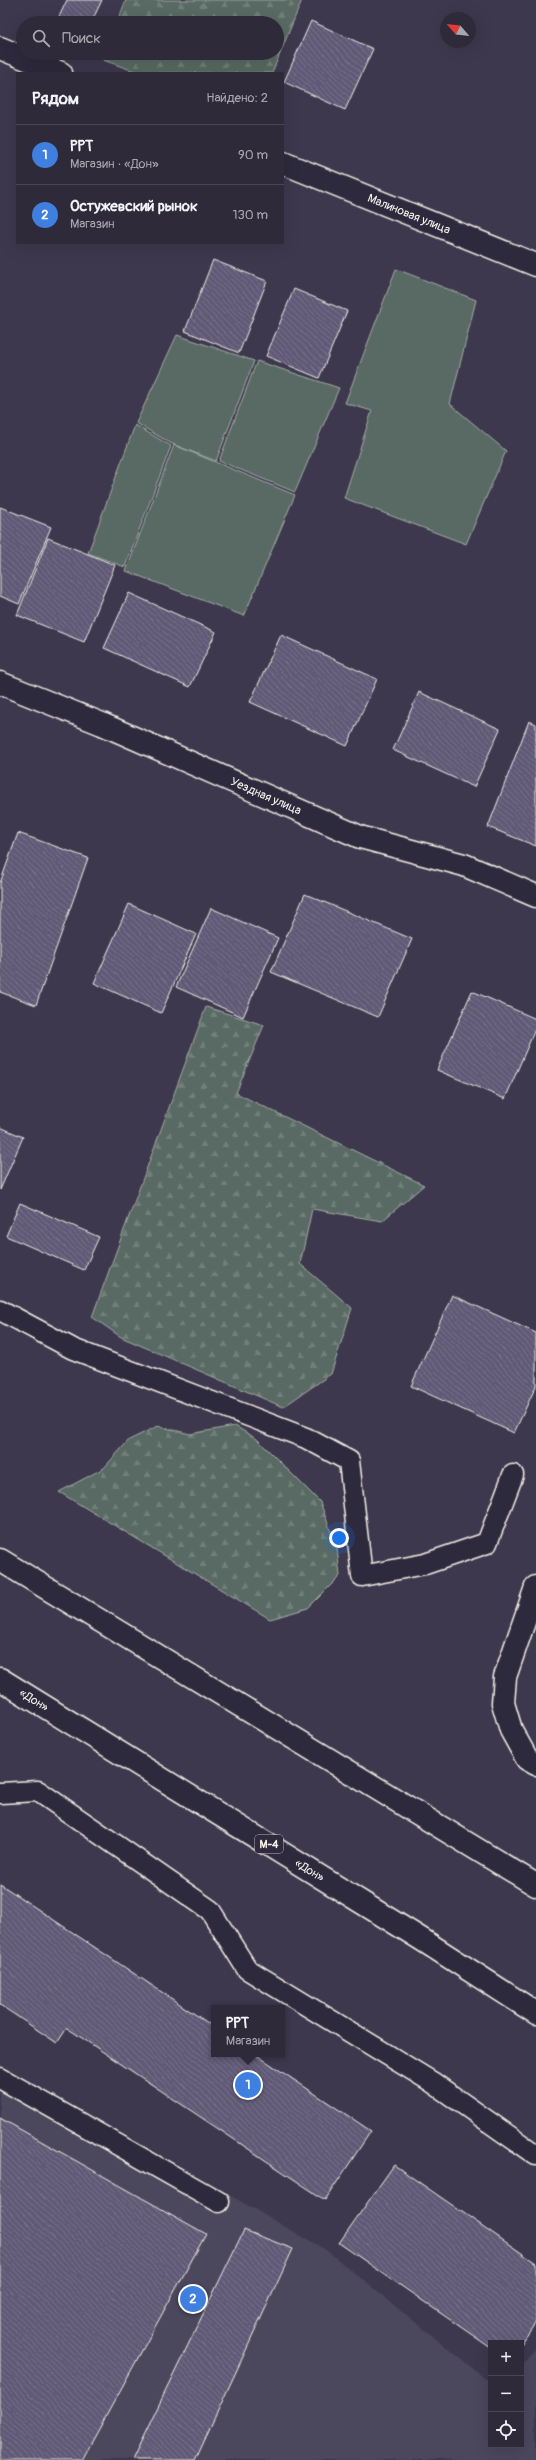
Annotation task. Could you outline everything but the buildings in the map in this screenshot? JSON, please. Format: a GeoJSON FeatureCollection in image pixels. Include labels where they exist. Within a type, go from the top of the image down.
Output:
{"type":"FeatureCollection","features":[{"type":"Feature","properties":{"kind":"main road"},"geometry":{"type":"LineString","coordinates":[[0,48],[16,55]]}},
{"type":"Feature","properties":{"kind":"main road"},"geometry":{"type":"LineString","coordinates":[[29,60],[59,72]]}},
{"type":"Feature","properties":{"kind":"main road","name":"Малиновая улица"},"geometry":{"type":"LineString","coordinates":[[284,163],[536,265]]}},
{"type":"Feature","properties":{"kind":"main road","name":"Уездная улица"},"geometry":{"type":"LineString","coordinates":[[0,683],[102,724],[360,837],[464,865],[536,896]]}},
{"type":"Feature","properties":{"kind":"main road"},"geometry":{"type":"LineString","coordinates":[[0,1560],[536,1885]]}},
{"type":"Feature","properties":{"kind":"main road"},"geometry":{"type":"LineString","coordinates":[[532,1596],[505,1677],[503,1703],[511,1730],[527,1759],[536,1764]]}},
{"type":"Feature","properties":{"kind":"main road","name":"«Дон»"},"geometry":{"type":"LineString","coordinates":[[0,1679],[421,1939],[536,2013]]}},
{"type":"Feature","properties":{"kind":"lane"},"geometry":{"type":"LineString","coordinates":[[0,1310],[73,1350],[306,1438],[349,1461],[362,1576],[425,1564],[487,1543],[513,1475]]}},
{"type":"Feature","properties":{"kind":"lane"},"geometry":{"type":"LineString","coordinates":[[0,1793],[38,1791],[210,1910],[248,1969],[432,2082],[536,2155]]}},
{"type":"Feature","properties":{"kind":"lane"},"geometry":{"type":"LineString","coordinates":[[0,2078],[219,2202]]}},
{"type":"Feature","properties":{"kind":"shaded area"},"geometry":{"type":"Polygon","coordinates":[[[0,2064],[326,2250],[488,2381],[488,2448],[524,2448],[524,2362],[536,2348],[536,2460],[0,2460],[0,2064]]]}},
{"type":"Feature","properties":{"kind":"green space"},"geometry":{"type":"Polygon","coordinates":[[[126,0],[302,0],[284,44],[284,16],[120,16],[126,0]]]}},
{"type":"Feature","properties":{"kind":"green space"},"geometry":{"type":"Polygon","coordinates":[[[103,60],[277,60],[272,72],[137,72],[103,60]]]}},
{"type":"Feature","properties":{"kind":"green space"},"geometry":{"type":"Polygon","coordinates":[[[396,269],[476,300],[450,404],[506,451],[466,544],[344,498],[372,411],[345,403],[396,269]]]}},
{"type":"Feature","properties":{"kind":"green space"},"geometry":{"type":"Polygon","coordinates":[[[177,335],[254,361],[216,461],[172,444],[136,423],[177,335]]]}},
{"type":"Feature","properties":{"kind":"green space"},"geometry":{"type":"Polygon","coordinates":[[[257,361],[339,388],[295,492],[219,461],[257,361]]]}},
{"type":"Feature","properties":{"kind":"green space"},"geometry":{"type":"Polygon","coordinates":[[[135,425],[171,446],[125,567],[88,553],[135,425]]]}},
{"type":"Feature","properties":{"kind":"green space"},"geometry":{"type":"Polygon","coordinates":[[[174,445],[295,495],[244,616],[126,571],[174,445]]]}},
{"type":"Feature","properties":{"kind":"green space"},"geometry":{"type":"Polygon","coordinates":[[[206,1007],[264,1025],[236,1093],[424,1185],[382,1221],[312,1209],[300,1264],[352,1308],[331,1374],[283,1407],[121,1337],[92,1317],[206,1007]]]}},
{"type":"Feature","properties":{"kind":"green space"},"geometry":{"type":"Polygon","coordinates":[[[158,1426],[190,1434],[235,1426],[257,1439],[320,1502],[337,1548],[340,1576],[308,1608],[270,1619],[59,1492],[104,1468],[129,1440],[158,1426]]]}},
{"type":"Feature","properties":{"kind":"place","name":"РРТ"},"geometry":{"type":"Point","coordinates":[248,2085]}},
{"type":"Feature","properties":{"kind":"place","name":"Остужевский рынок"},"geometry":{"type":"Point","coordinates":[193,2299]}}]}
